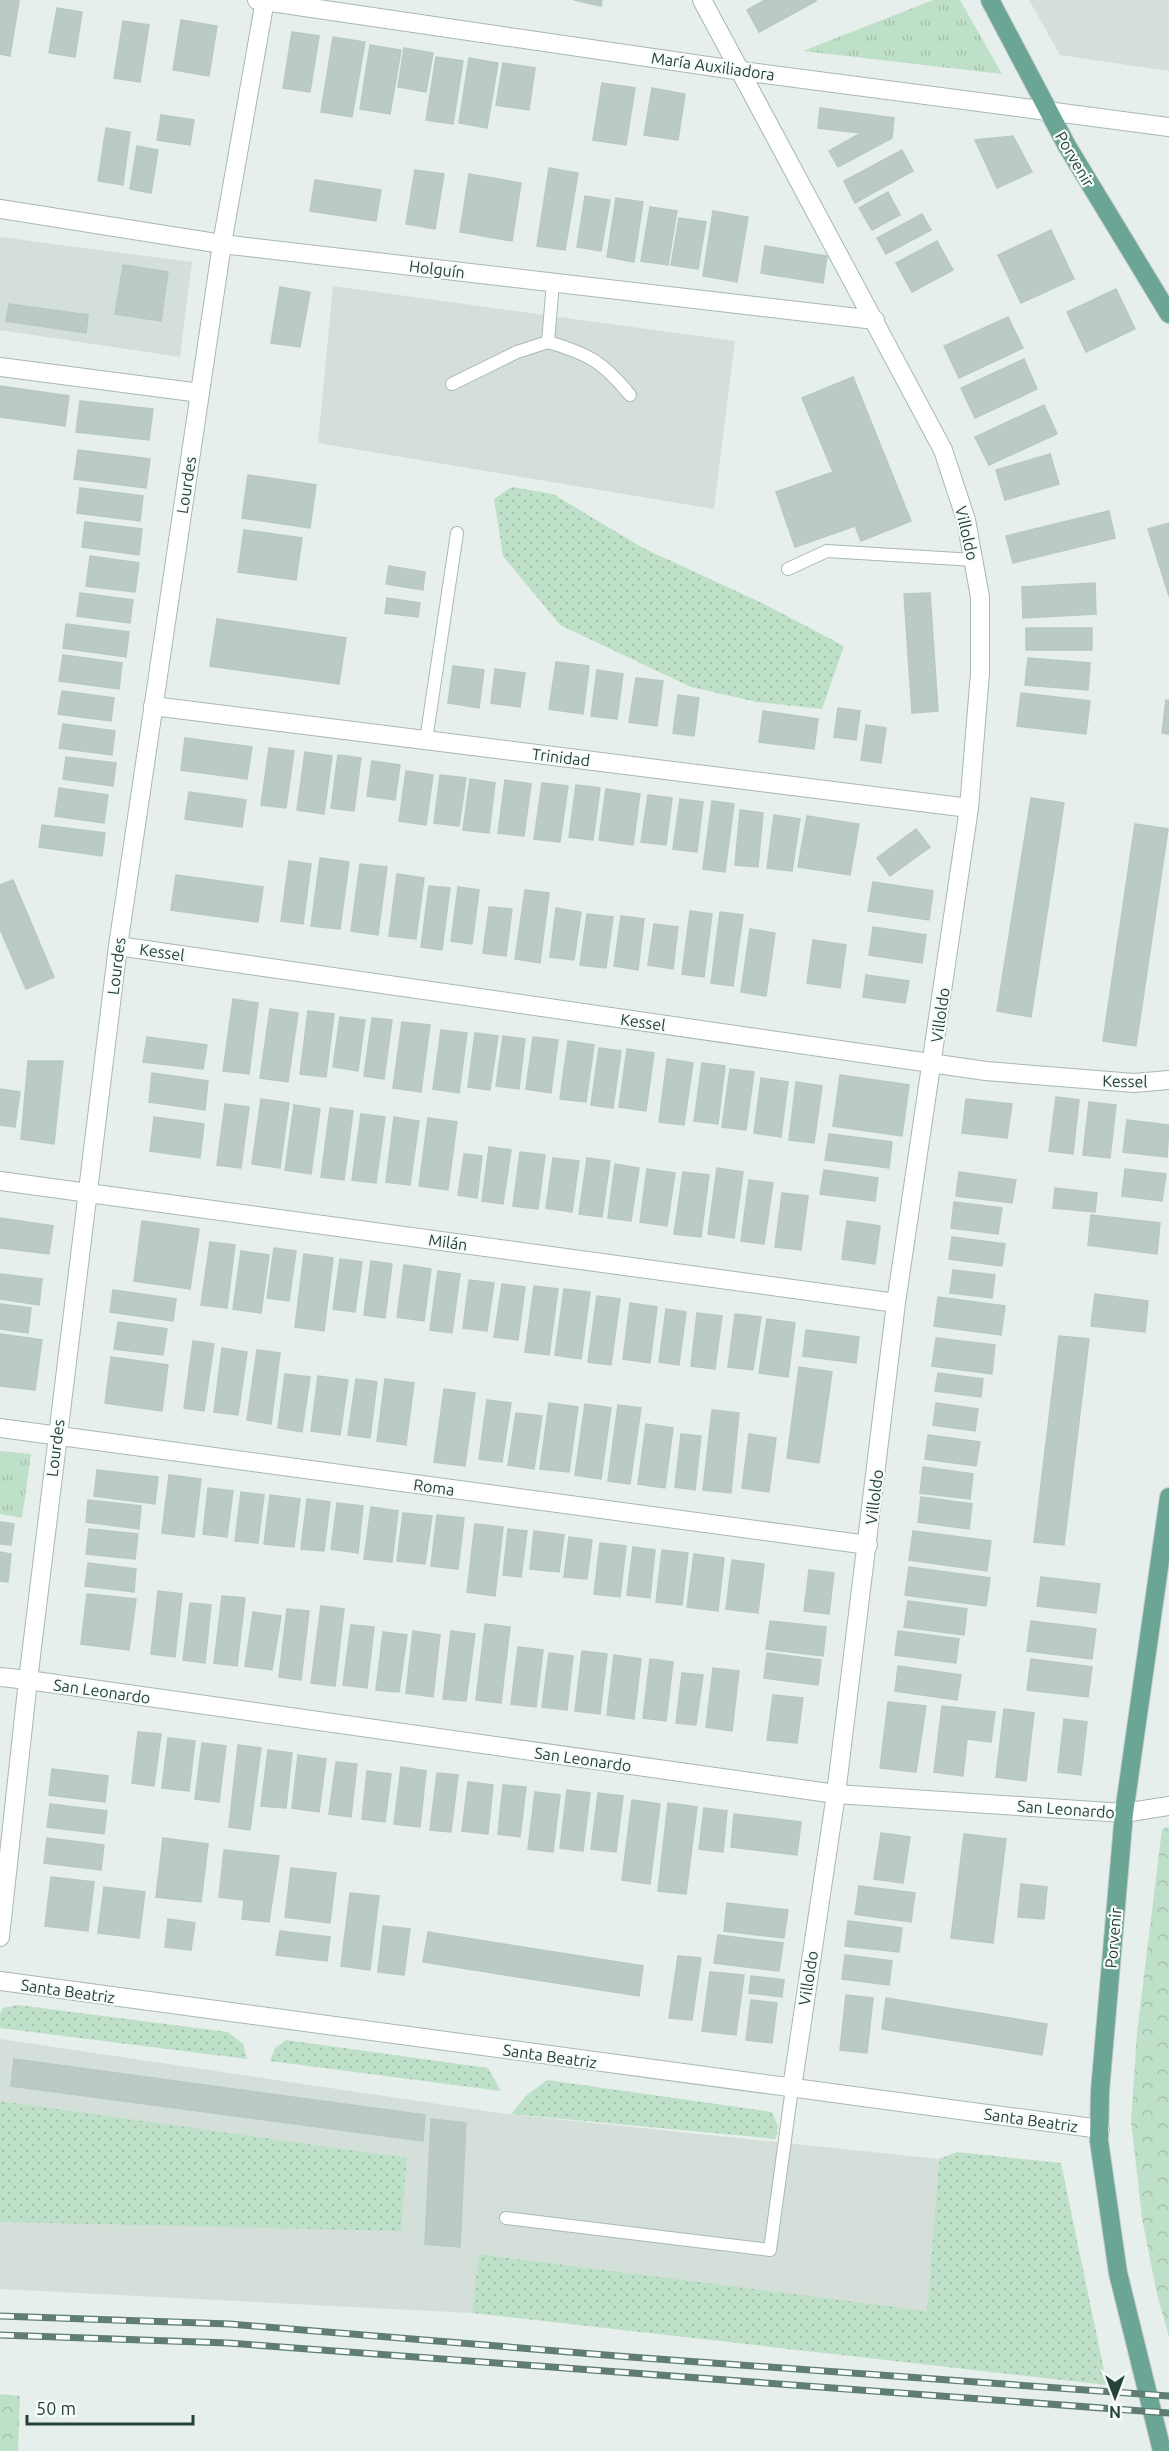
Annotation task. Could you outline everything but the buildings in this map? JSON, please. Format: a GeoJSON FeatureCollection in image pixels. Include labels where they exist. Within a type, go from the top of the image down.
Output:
{"type":"FeatureCollection","features":[{"type":"Feature","properties":{"kind":"main road","name":"Porvenir"},"geometry":{"type":"LineString","coordinates":[[990,0],[1049,112],[1169,314]]}},
{"type":"Feature","properties":{"kind":"main road","name":"Porvenir"},"geometry":{"type":"LineString","coordinates":[[1162,2451],[1142,2378],[1106,2200],[1100,2129],[1100,2091],[1124,1813],[1169,1497]]}},
{"type":"Feature","properties":{"kind":"street","name":"María Auxiliadora"},"geometry":{"type":"LineString","coordinates":[[262,0],[742,71],[1169,127]]}},
{"type":"Feature","properties":{"kind":"street","name":"Lourdes"},"geometry":{"type":"LineString","coordinates":[[0,1937],[56,1436],[89,1194],[118,946],[222,244],[262,0]]}},
{"type":"Feature","properties":{"kind":"street","name":"Villoldo"},"geometry":{"type":"LineString","coordinates":[[702,0],[943,450],[966,520],[980,597],[980,673],[969,808],[896,1303],[836,1794],[792,2088]]}},
{"type":"Feature","properties":{"kind":"street","name":"Holguín"},"geometry":{"type":"LineString","coordinates":[[0,209],[222,244],[875,320]]}},
{"type":"Feature","properties":{"kind":"street"},"geometry":{"type":"LineString","coordinates":[[0,367],[200,393]]}},
{"type":"Feature","properties":{"kind":"street","name":"Trinidad"},"geometry":{"type":"LineString","coordinates":[[153,706],[969,808]]}},
{"type":"Feature","properties":{"kind":"street","name":"Kessel"},"geometry":{"type":"LineString","coordinates":[[118,946],[933,1064],[1087,1080],[1134,1083],[1169,1080]]}},
{"type":"Feature","properties":{"kind":"street","name":"Milán"},"geometry":{"type":"LineString","coordinates":[[0,1181],[896,1303]]}},
{"type":"Feature","properties":{"kind":"street","name":"Roma"},"geometry":{"type":"LineString","coordinates":[[0,1428],[868,1545]]}},
{"type":"Feature","properties":{"kind":"street","name":"San Leonardo"},"geometry":{"type":"LineString","coordinates":[[0,1677],[836,1794],[1124,1813],[1169,1806]]}},
{"type":"Feature","properties":{"kind":"street","name":"Santa Beatriz"},"geometry":{"type":"LineString","coordinates":[[0,1981],[1100,2129]]}},
{"type":"Feature","properties":{"kind":"lane"},"geometry":{"type":"LineString","coordinates":[[548,342],[553,282]]}},
{"type":"Feature","properties":{"kind":"lane"},"geometry":{"type":"LineString","coordinates":[[452,384],[517,352],[548,342],[578,350],[607,368],[630,395]]}},
{"type":"Feature","properties":{"kind":"lane"},"geometry":{"type":"LineString","coordinates":[[426,740],[456,533]]}},
{"type":"Feature","properties":{"kind":"lane"},"geometry":{"type":"LineString","coordinates":[[788,568],[827,551],[974,560]]}},
{"type":"Feature","properties":{"kind":"lane"},"geometry":{"type":"LineString","coordinates":[[506,2218],[770,2250],[792,2088]]}},
{"type":"Feature","properties":{"kind":"shaded area"},"geometry":{"type":"Polygon","coordinates":[[[1029,0],[1169,0],[1169,71],[1060,55],[1029,0]]]}},
{"type":"Feature","properties":{"kind":"shaded area"},"geometry":{"type":"Polygon","coordinates":[[[0,237],[192,262],[180,357],[0,330],[0,237]]]}},
{"type":"Feature","properties":{"kind":"shaded area"},"geometry":{"type":"Polygon","coordinates":[[[333,286],[735,341],[714,509],[318,443],[333,286]]]}},
{"type":"Feature","properties":{"kind":"shaded area"},"geometry":{"type":"Polygon","coordinates":[[[0,2039],[499,2113],[939,2159],[927,2312],[480,2254],[472,2313],[0,2289],[0,2039]]]}},
{"type":"Feature","properties":{"kind":"green space"},"geometry":{"type":"Polygon","coordinates":[[[933,0],[960,0],[1002,74],[803,51],[933,0]]]}},
{"type":"Feature","properties":{"kind":"green space"},"geometry":{"type":"Polygon","coordinates":[[[512,487],[553,494],[643,548],[764,604],[844,646],[822,709],[757,702],[691,687],[560,625],[503,556],[494,499],[512,487]]]}},
{"type":"Feature","properties":{"kind":"green space"},"geometry":{"type":"Polygon","coordinates":[[[0,1451],[31,1454],[22,1518],[0,1514],[0,1451]]]}},
{"type":"Feature","properties":{"kind":"green space"},"geometry":{"type":"Polygon","coordinates":[[[1169,1827],[1169,2337],[1157,2294],[1142,2218],[1131,2121],[1137,2033],[1162,1829],[1169,1827]]]}},
{"type":"Feature","properties":{"kind":"green space"},"geometry":{"type":"Polygon","coordinates":[[[18,2005],[228,2032],[243,2044],[247,2059],[0,2028],[0,2013],[3,2008],[18,2005]]]}},
{"type":"Feature","properties":{"kind":"green space"},"geometry":{"type":"Polygon","coordinates":[[[286,2040],[488,2068],[501,2091],[270,2061],[275,2048],[286,2040]]]}},
{"type":"Feature","properties":{"kind":"green space"},"geometry":{"type":"Polygon","coordinates":[[[547,2080],[772,2112],[778,2126],[776,2139],[511,2114],[527,2095],[547,2080]]]}},
{"type":"Feature","properties":{"kind":"green space"},"geometry":{"type":"Polygon","coordinates":[[[0,2101],[407,2158],[401,2231],[0,2222],[0,2101]]]}},
{"type":"Feature","properties":{"kind":"green space"},"geometry":{"type":"Polygon","coordinates":[[[957,2152],[1061,2163],[1107,2385],[472,2313],[479,2254],[927,2311],[939,2159],[957,2152]]]}},
{"type":"Feature","properties":{"kind":"green space"},"geometry":{"type":"Polygon","coordinates":[[[0,2394],[20,2396],[18,2451],[0,2451],[0,2394]]]}},
{"type":"Feature","properties":{"kind":"railway"},"geometry":{"type":"LineString","coordinates":[[0,2316],[230,2324],[630,2357],[1169,2396]]}},
{"type":"Feature","properties":{"kind":"railway"},"geometry":{"type":"LineString","coordinates":[[0,2335],[228,2343],[1169,2413]]}}]}
